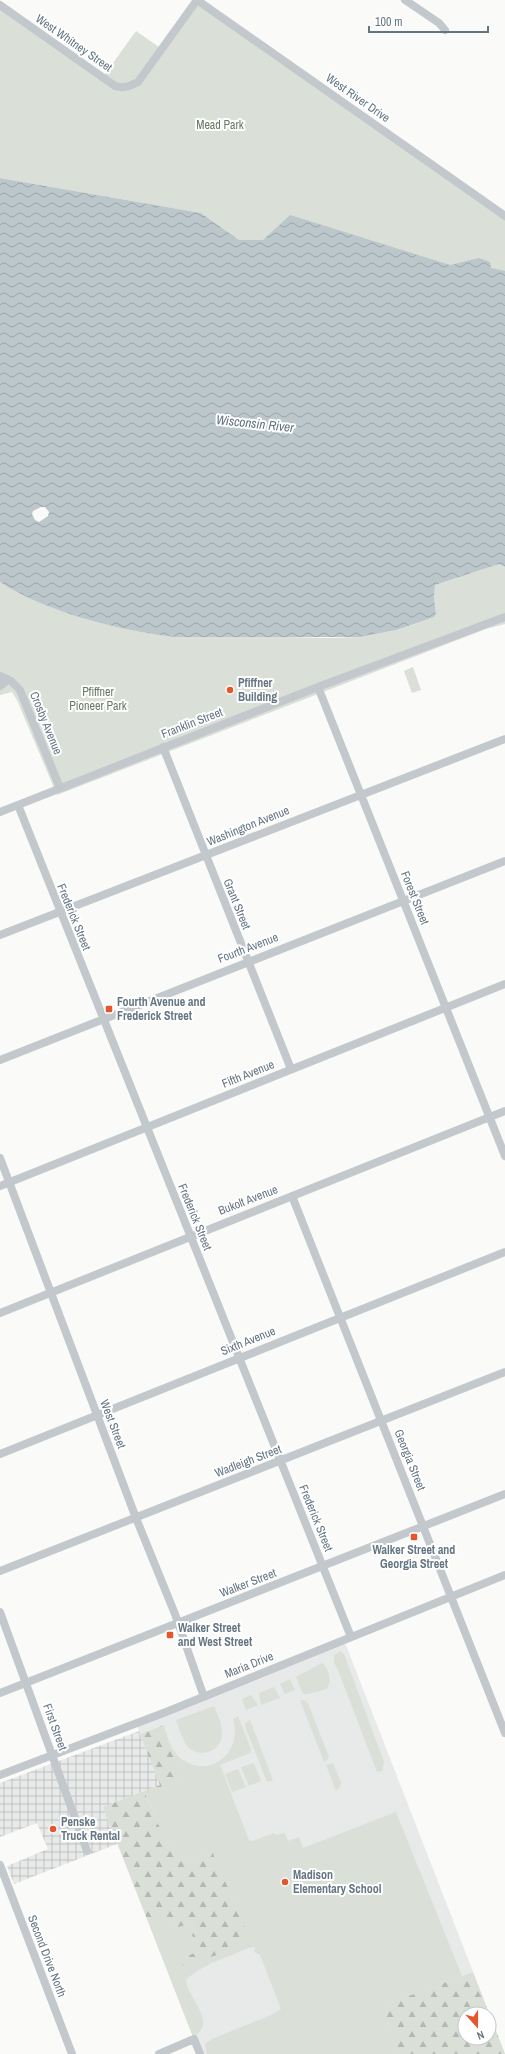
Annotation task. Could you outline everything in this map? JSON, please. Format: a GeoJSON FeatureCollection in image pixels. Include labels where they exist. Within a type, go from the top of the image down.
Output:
{"type":"FeatureCollection","features":[{"type":"Feature","properties":{"kind":"street","name":"West Whitney Street"},"geometry":{"type":"LineString","coordinates":[[0,5],[115,86],[127,87],[138,82],[197,0]]}},
{"type":"Feature","properties":{"kind":"street","name":"West River Drive"},"geometry":{"type":"LineString","coordinates":[[197,0],[505,216]]}},
{"type":"Feature","properties":{"kind":"street"},"geometry":{"type":"LineString","coordinates":[[405,0],[439,23],[445,30]]}},
{"type":"Feature","properties":{"kind":"street","name":"Franklin Street"},"geometry":{"type":"LineString","coordinates":[[0,812],[318,687],[505,617]]}},
{"type":"Feature","properties":{"kind":"street"},"geometry":{"type":"LineString","coordinates":[[0,686],[4,678]]}},
{"type":"Feature","properties":{"kind":"street","name":"Crosby Avenue"},"geometry":{"type":"LineString","coordinates":[[4,678],[15,684],[23,696],[60,788]]}},
{"type":"Feature","properties":{"kind":"street","name":"Forest Street"},"geometry":{"type":"LineString","coordinates":[[318,687],[505,1156]]}},
{"type":"Feature","properties":{"kind":"street","name":"Washington Avenue"},"geometry":{"type":"LineString","coordinates":[[0,935],[505,739]]}},
{"type":"Feature","properties":{"kind":"street","name":"Grant Street"},"geometry":{"type":"LineString","coordinates":[[163,747],[291,1069]]}},
{"type":"Feature","properties":{"kind":"street","name":"Frederick Street"},"geometry":{"type":"LineString","coordinates":[[18,805],[59,912],[351,1637]]}},
{"type":"Feature","properties":{"kind":"street","name":"Fourth Avenue"},"geometry":{"type":"LineString","coordinates":[[0,1060],[102,1018],[505,861]]}},
{"type":"Feature","properties":{"kind":"street","name":"Fifth Avenue"},"geometry":{"type":"LineString","coordinates":[[0,1186],[505,984]]}},
{"type":"Feature","properties":{"kind":"street","name":"Bukolt Avenue"},"geometry":{"type":"LineString","coordinates":[[0,1313],[189,1236],[505,1111]]}},
{"type":"Feature","properties":{"kind":"street","name":"West Street"},"geometry":{"type":"LineString","coordinates":[[0,1158],[136,1518],[178,1623],[204,1697]]}},
{"type":"Feature","properties":{"kind":"street","name":"Georgia Street"},"geometry":{"type":"LineString","coordinates":[[292,1196],[505,1732]]}},
{"type":"Feature","properties":{"kind":"street","name":"Sixth Avenue"},"geometry":{"type":"LineString","coordinates":[[0,1454],[505,1252]]}},
{"type":"Feature","properties":{"kind":"street","name":"Wadleigh Street"},"geometry":{"type":"LineString","coordinates":[[0,1571],[280,1462],[505,1372]]}},
{"type":"Feature","properties":{"kind":"street","name":"Walker Street"},"geometry":{"type":"LineString","coordinates":[[0,1694],[505,1494]]}},
{"type":"Feature","properties":{"kind":"street","name":"Maria Drive"},"geometry":{"type":"LineString","coordinates":[[0,1775],[204,1697],[505,1575]]}},
{"type":"Feature","properties":{"kind":"street","name":"First Street"},"geometry":{"type":"LineString","coordinates":[[0,1612],[53,1754],[87,1851]]}},
{"type":"Feature","properties":{"kind":"street","name":"Second Drive North"},"geometry":{"type":"LineString","coordinates":[[0,1865],[72,2054]]}},
{"type":"Feature","properties":{"kind":"street"},"geometry":{"type":"LineString","coordinates":[[159,2054],[194,2039],[200,2054]]}},
{"type":"Feature","properties":{"kind":"shaded area","name":"Madison Elementary School"},"geometry":{"type":"Polygon","coordinates":[[[344,1640],[486,2006],[457,2006],[457,2046],[497,2046],[497,2033],[505,2054],[200,2054],[103,1807],[160,1785],[136,1723],[344,1640]]]}},
{"type":"Feature","properties":{"kind":"shaded area"},"geometry":{"type":"Polygon","coordinates":[[[139,1731],[160,1785],[103,1807],[117,1844],[14,1884],[7,1866],[48,1849],[37,1823],[0,1837],[0,1783],[139,1731]]]}},
{"type":"Feature","properties":{"kind":"green space","name":"Mead Park"},"geometry":{"type":"Polygon","coordinates":[[[197,0],[505,217],[505,276],[263,240],[239,240],[201,213],[0,178],[0,5],[103,77],[136,31],[162,49],[197,0]]]}},
{"type":"Feature","properties":{"kind":"green space","name":"Pfiffner Pioneer Park"},"geometry":{"type":"Polygon","coordinates":[[[499,564],[505,567],[505,624],[486,629],[57,795],[17,700],[12,692],[0,695],[0,582],[61,610],[152,634],[328,638],[360,637],[398,630],[434,617],[436,614],[434,598],[435,585],[499,564]]]}},
{"type":"Feature","properties":{"kind":"green space"},"geometry":{"type":"Polygon","coordinates":[[[413,667],[421,690],[412,693],[404,671],[413,667]]]}},
{"type":"Feature","properties":{"kind":"green space"},"geometry":{"type":"Polygon","coordinates":[[[340,1651],[344,1654],[384,1762],[382,1771],[377,1772],[334,1663],[334,1655],[340,1651]]]}},
{"type":"Feature","properties":{"kind":"green space"},"geometry":{"type":"Polygon","coordinates":[[[322,1663],[329,1675],[329,1686],[327,1689],[303,1694],[296,1677],[322,1663]]]}},
{"type":"Feature","properties":{"kind":"green space"},"geometry":{"type":"Polygon","coordinates":[[[290,1679],[295,1690],[285,1694],[280,1684],[290,1679]]]}},
{"type":"Feature","properties":{"kind":"green space"},"geometry":{"type":"Polygon","coordinates":[[[274,1687],[280,1698],[261,1705],[259,1693],[274,1687]]]}},
{"type":"Feature","properties":{"kind":"green space"},"geometry":{"type":"Polygon","coordinates":[[[251,1695],[258,1705],[246,1710],[242,1699],[251,1695]]]}},
{"type":"Feature","properties":{"kind":"green space"},"geometry":{"type":"Polygon","coordinates":[[[300,1700],[304,1700],[308,1703],[329,1757],[324,1762],[300,1700]]]}},
{"type":"Feature","properties":{"kind":"green space"},"geometry":{"type":"Polygon","coordinates":[[[214,1706],[222,1727],[221,1741],[218,1746],[208,1752],[203,1753],[192,1750],[187,1746],[176,1720],[214,1706]]]}},
{"type":"Feature","properties":{"kind":"green space"},"geometry":{"type":"Polygon","coordinates":[[[238,1716],[251,1749],[250,1753],[220,1765],[249,1840],[253,1841],[274,1833],[276,1835],[285,1833],[288,1841],[299,1837],[303,1848],[396,1812],[462,1976],[382,2006],[400,2054],[207,2054],[205,2044],[212,2039],[271,2015],[281,2009],[260,1955],[254,1952],[255,1947],[248,1948],[207,1965],[192,1974],[186,1980],[191,1995],[200,2010],[203,2025],[200,2031],[193,2037],[147,1919],[164,1917],[178,1927],[194,1923],[196,1927],[192,1935],[202,1950],[218,1950],[248,1934],[212,1851],[185,1862],[159,1826],[145,1792],[182,1778],[162,1726],[164,1725],[171,1745],[178,1756],[189,1763],[200,1766],[211,1765],[220,1761],[228,1753],[233,1744],[235,1732],[233,1719],[238,1716]]]}},
{"type":"Feature","properties":{"kind":"green space"},"geometry":{"type":"Polygon","coordinates":[[[250,1720],[273,1780],[267,1782],[245,1726],[245,1723],[250,1720]]]}},
{"type":"Feature","properties":{"kind":"green space"},"geometry":{"type":"Polygon","coordinates":[[[162,1726],[182,1778],[145,1793],[159,1826],[185,1862],[212,1851],[248,1934],[239,1945],[232,1949],[223,1951],[218,1950],[217,1955],[183,1966],[182,1958],[202,1950],[192,1935],[196,1927],[194,1923],[178,1927],[164,1917],[147,1919],[103,1807],[160,1785],[140,1734],[162,1726]]]}},
{"type":"Feature","properties":{"kind":"green space"},"geometry":{"type":"Polygon","coordinates":[[[254,1763],[261,1781],[249,1786],[241,1767],[254,1763]]]}},
{"type":"Feature","properties":{"kind":"green space"},"geometry":{"type":"Polygon","coordinates":[[[333,1763],[341,1782],[340,1787],[336,1791],[326,1765],[333,1763]]]}},
{"type":"Feature","properties":{"kind":"green space"},"geometry":{"type":"Polygon","coordinates":[[[238,1769],[246,1787],[232,1792],[225,1774],[238,1769]]]}},
{"type":"Feature","properties":{"kind":"green space"},"geometry":{"type":"Polygon","coordinates":[[[473,1972],[486,2006],[457,2006],[457,2046],[497,2046],[497,2034],[505,2054],[400,2054],[382,2006],[473,1972]]]}},
{"type":"Feature","properties":{"kind":"water","name":"Wisconsin River"},"geometry":{"type":"Polygon","coordinates":[[[0,178],[201,213],[239,240],[263,240],[290,215],[450,265],[479,258],[490,262],[491,268],[505,271],[505,567],[499,564],[435,585],[434,598],[436,614],[434,617],[397,630],[360,637],[176,637],[108,625],[61,611],[19,593],[0,582],[0,178]],[[41,507],[33,511],[32,514],[35,520],[39,522],[48,516],[49,512],[45,507],[41,507]]]}},
{"type":"Feature","properties":{"kind":"place","name":"Pfiffner Building"},"geometry":{"type":"Point","coordinates":[230,690]}},
{"type":"Feature","properties":{"kind":"place","name":"Fourth Avenue and Frederick Street"},"geometry":{"type":"Point","coordinates":[109,1009]}},
{"type":"Feature","properties":{"kind":"place","name":"Walker Street and Georgia Street"},"geometry":{"type":"Point","coordinates":[414,1537]}},
{"type":"Feature","properties":{"kind":"place","name":"Walker Street and West Street"},"geometry":{"type":"Point","coordinates":[170,1635]}},
{"type":"Feature","properties":{"kind":"place","name":"Penske Truck Rental"},"geometry":{"type":"Point","coordinates":[53,1829]}},
{"type":"Feature","properties":{"kind":"place","name":"Madison Elementary School"},"geometry":{"type":"Point","coordinates":[285,1882]}}]}
